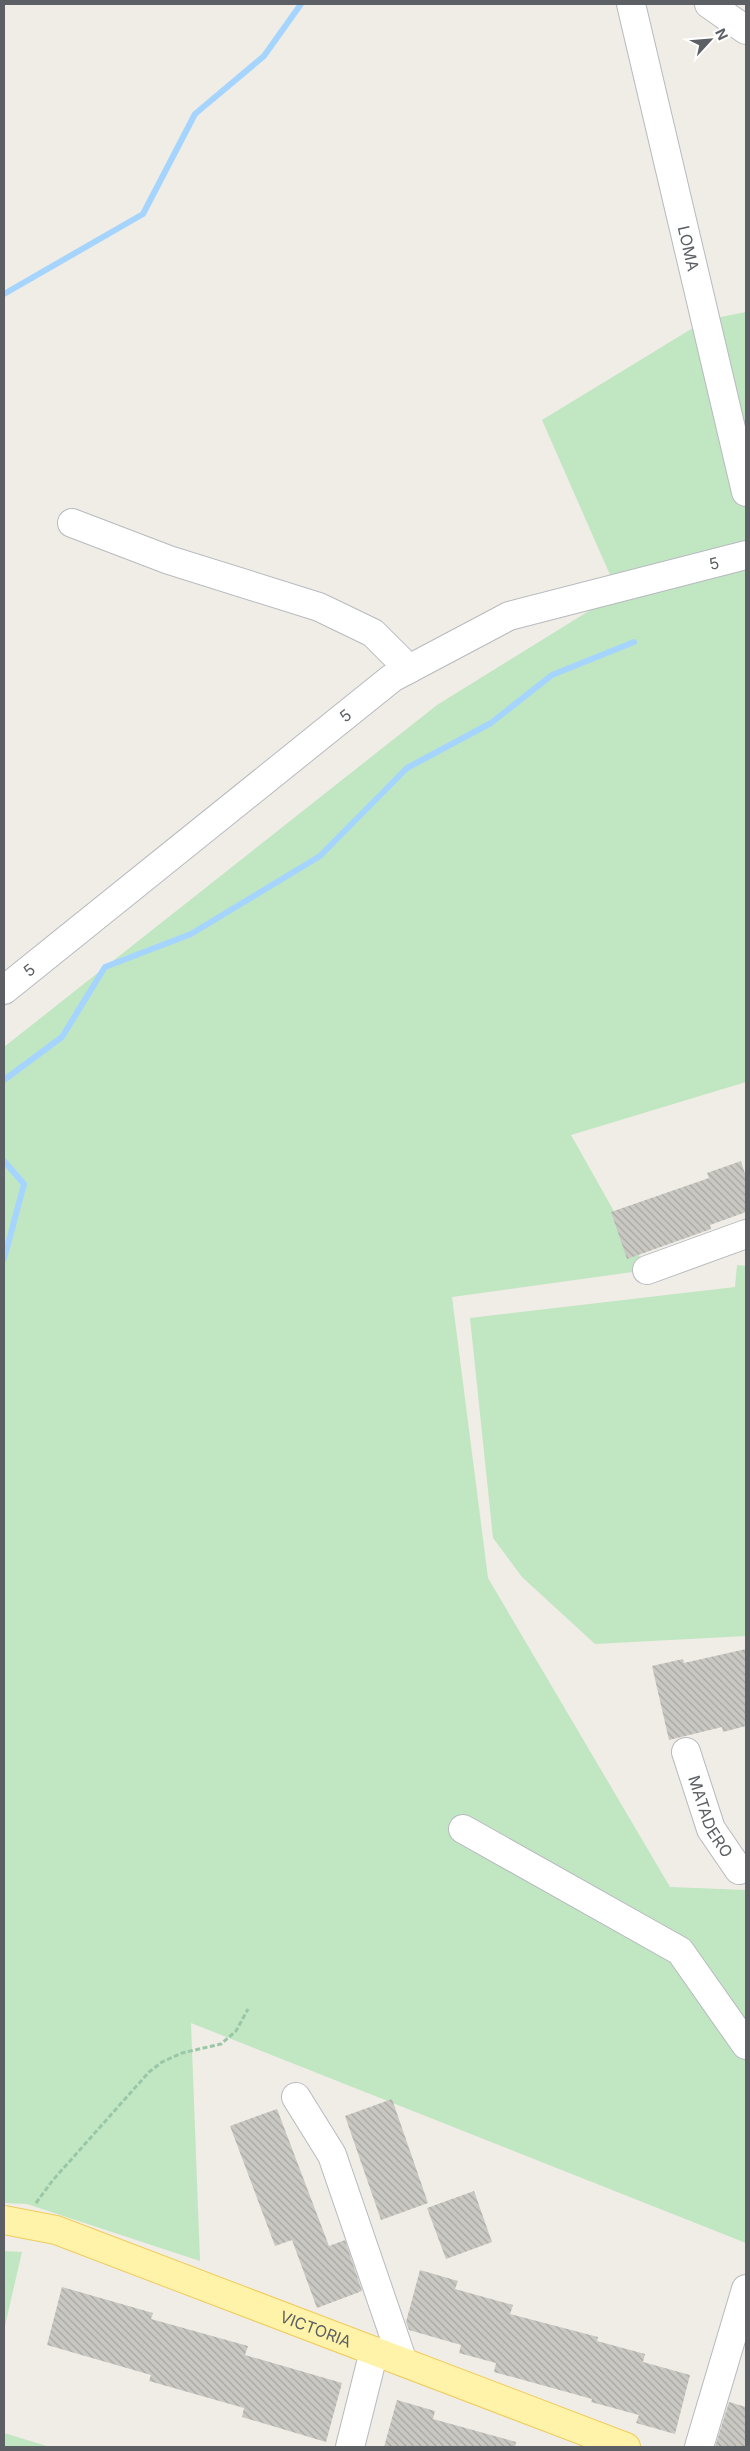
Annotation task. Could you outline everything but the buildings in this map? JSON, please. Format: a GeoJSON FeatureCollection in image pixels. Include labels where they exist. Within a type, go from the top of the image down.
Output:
{"type":"FeatureCollection","features":[{"type":"Feature","properties":{"kind":"main road","name":"VICTORIA"},"geometry":{"type":"LineString","coordinates":[[13,2222],[56,2230],[626,2447]]}},
{"type":"Feature","properties":{"kind":"street","name":"LOMA"},"geometry":{"type":"LineString","coordinates":[[631,4],[746,492]]}},
{"type":"Feature","properties":{"kind":"street"},"geometry":{"type":"LineString","coordinates":[[709,4],[746,30]]}},
{"type":"Feature","properties":{"kind":"street"},"geometry":{"type":"LineString","coordinates":[[72,523],[169,560],[319,607],[373,633],[409,669]]}},
{"type":"Feature","properties":{"kind":"street","name":"5"},"geometry":{"type":"LineString","coordinates":[[4,990],[384,684],[409,669],[509,616],[746,554]]}},
{"type":"Feature","properties":{"kind":"street"},"geometry":{"type":"LineString","coordinates":[[647,1270],[746,1234]]}},
{"type":"Feature","properties":{"kind":"street","name":"MATADERO"},"geometry":{"type":"LineString","coordinates":[[686,1752],[711,1829],[743,1869]]}},
{"type":"Feature","properties":{"kind":"street"},"geometry":{"type":"LineString","coordinates":[[463,1829],[680,1950],[746,2045]]}},
{"type":"Feature","properties":{"kind":"street"},"geometry":{"type":"LineString","coordinates":[[296,2097],[332,2155],[403,2362]]}},
{"type":"Feature","properties":{"kind":"street"},"geometry":{"type":"LineString","coordinates":[[699,2447],[746,2289]]}},
{"type":"Feature","properties":{"kind":"street"},"geometry":{"type":"LineString","coordinates":[[350,2447],[374,2350]]}},
{"type":"Feature","properties":{"kind":"path"},"geometry":{"type":"LineString","coordinates":[[13,2222],[149,2072],[162,2062],[182,2053],[221,2044],[236,2031],[248,2010]]}},
{"type":"Feature","properties":{"kind":"green space"},"geometry":{"type":"Polygon","coordinates":[[[746,312],[746,1082],[571,1135],[647,1270],[452,1297],[488,1578],[670,1887],[746,1890],[746,2243],[191,2023],[200,2261],[27,2204],[4,2203],[4,1047],[437,705],[618,593],[542,420],[706,320],[746,312]]]}},
{"type":"Feature","properties":{"kind":"green space"},"geometry":{"type":"Polygon","coordinates":[[[737,1265],[746,1266],[746,1636],[595,1644],[522,1577],[493,1538],[470,1318],[735,1287],[737,1265]]]}},
{"type":"Feature","properties":{"kind":"green space"},"geometry":{"type":"Polygon","coordinates":[[[4,2251],[22,2252],[4,2330],[4,2251]]]}},
{"type":"Feature","properties":{"kind":"green space"},"geometry":{"type":"Polygon","coordinates":[[[4,2433],[50,2447],[4,2447],[4,2433]]]}},
{"type":"Feature","properties":{"kind":"waterway"},"geometry":{"type":"LineString","coordinates":[[4,294],[143,214],[195,114],[264,56],[301,4]]}},
{"type":"Feature","properties":{"kind":"waterway"},"geometry":{"type":"LineString","coordinates":[[4,1080],[62,1037],[105,967],[191,934],[320,856],[407,768],[491,723],[552,675],[634,642]]}},
{"type":"Feature","properties":{"kind":"waterway"},"geometry":{"type":"LineString","coordinates":[[4,1161],[24,1184],[4,1259]]}}]}
